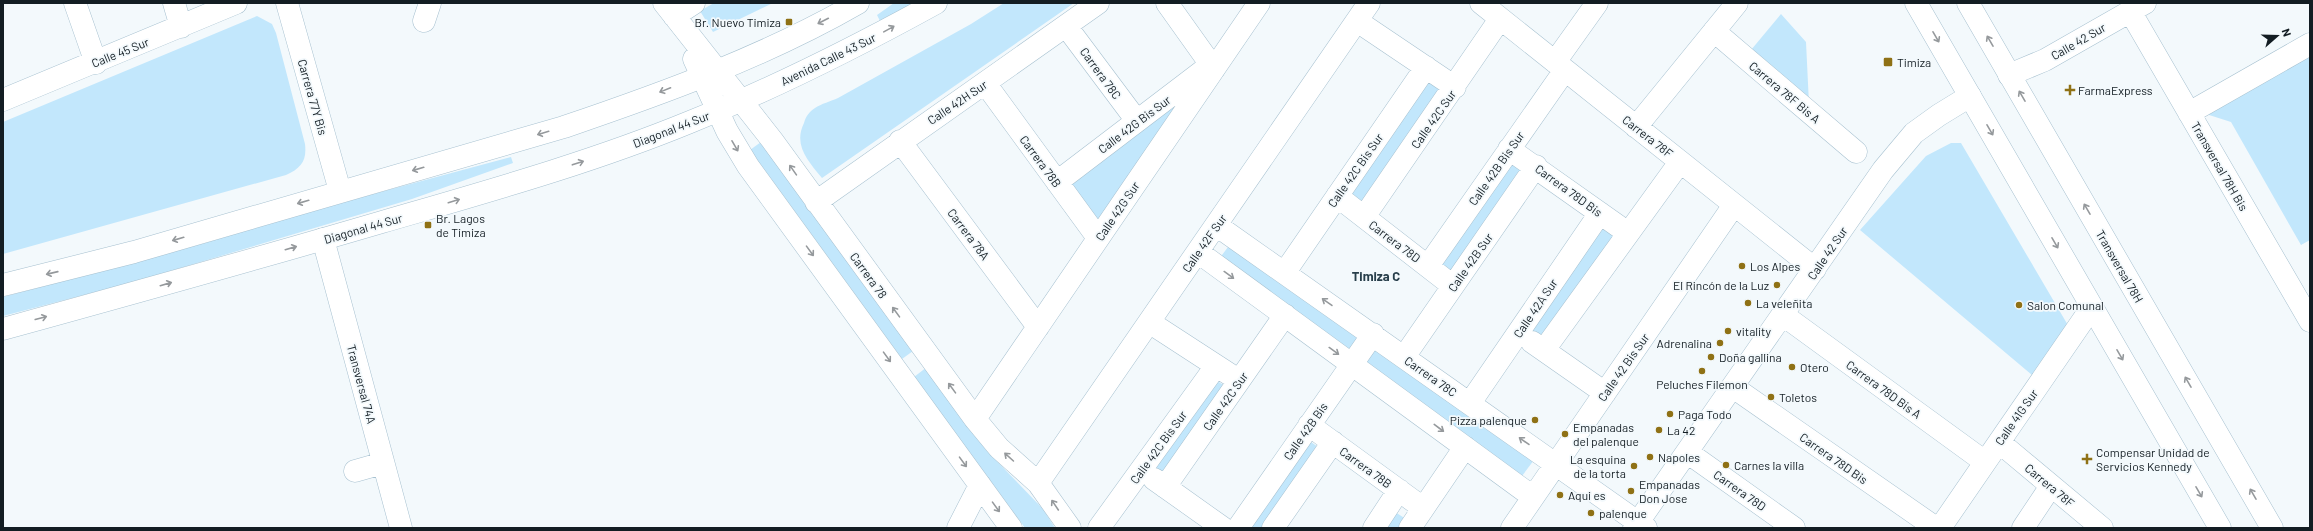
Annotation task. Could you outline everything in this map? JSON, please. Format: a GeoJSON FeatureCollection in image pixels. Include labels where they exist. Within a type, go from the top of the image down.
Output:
{"type":"FeatureCollection","features":[{"type":"Feature","properties":{"kind":"street"},"geometry":{"type":"LineString","coordinates":[[75,3],[96,62]]}},
{"type":"Feature","properties":{"kind":"street"},"geometry":{"type":"LineString","coordinates":[[174,3],[181,27]]}},
{"type":"Feature","properties":{"kind":"street","name":"Calle 45 Sur"},"geometry":{"type":"LineString","coordinates":[[3,100],[236,3]]}},
{"type":"Feature","properties":{"kind":"street","name":"Carrera 77Y Bis"},"geometry":{"type":"LineString","coordinates":[[287,3],[340,191]]}},
{"type":"Feature","properties":{"kind":"street"},"geometry":{"type":"LineString","coordinates":[[669,10],[694,3]]}},
{"type":"Feature","properties":{"kind":"street"},"geometry":{"type":"LineString","coordinates":[[3,285],[134,252],[564,127],[629,105],[760,52],[858,3]]}},
{"type":"Feature","properties":{"kind":"street","name":"Avenida Calle 43 Sur"},"geometry":{"type":"LineString","coordinates":[[718,111],[864,43],[936,3]]}},
{"type":"Feature","properties":{"kind":"street","name":"Calle 42H Sur"},"geometry":{"type":"LineString","coordinates":[[816,202],[900,141],[1098,3]]}},
{"type":"Feature","properties":{"kind":"street"},"geometry":{"type":"LineString","coordinates":[[1167,3],[1212,67]]}},
{"type":"Feature","properties":{"kind":"street","name":"Calle 42G Sur"},"geometry":{"type":"LineString","coordinates":[[975,419],[1212,67],[1259,3]]}},
{"type":"Feature","properties":{"kind":"street","name":"Calle 42F Sur"},"geometry":{"type":"LineString","coordinates":[[1038,483],[1370,3]]}},
{"type":"Feature","properties":{"kind":"street","name":"Carrera 78F"},"geometry":{"type":"LineString","coordinates":[[1481,3],[1815,269]]}},
{"type":"Feature","properties":{"kind":"street","name":"Calle 42B Bis Sur"},"geometry":{"type":"LineString","coordinates":[[1428,266],[1509,149],[1597,3]]}},
{"type":"Feature","properties":{"kind":"street"},"geometry":{"type":"LineString","coordinates":[[1636,127],[1737,3]]}},
{"type":"Feature","properties":{"kind":"street"},"geometry":{"type":"LineString","coordinates":[[1916,3],[2220,528]]}},
{"type":"Feature","properties":{"kind":"street","name":"Transversal 78H"},"geometry":{"type":"LineString","coordinates":[[1968,3],[2272,528]]}},
{"type":"Feature","properties":{"kind":"street","name":"Calle 42 Sur"},"geometry":{"type":"LineString","coordinates":[[2009,75],[2045,60],[2137,7]]}},
{"type":"Feature","properties":{"kind":"street","name":"Transversal 78H Bis"},"geometry":{"type":"LineString","coordinates":[[2137,7],[2189,113],[2310,321]]}},
{"type":"Feature","properties":{"kind":"street","name":"Carrera 78"},"geometry":{"type":"LineString","coordinates":[[669,10],[709,73],[741,101],[975,419],[999,448],[1038,483],[1070,528]]}},
{"type":"Feature","properties":{"kind":"street","name":"Calle 42C Sur"},"geometry":{"type":"LineString","coordinates":[[1364,217],[1455,87],[1500,19]]}},
{"type":"Feature","properties":{"kind":"street"},"geometry":{"type":"LineString","coordinates":[[1357,21],[1455,87]]}},
{"type":"Feature","properties":{"kind":"street","name":"Carrera 78C"},"geometry":{"type":"LineString","coordinates":[[1066,26],[1137,121]]}},
{"type":"Feature","properties":{"kind":"street","name":"Carrera 78F Bis A"},"geometry":{"type":"LineString","coordinates":[[1714,31],[1856,152]]}},
{"type":"Feature","properties":{"kind":"street"},"geometry":{"type":"LineString","coordinates":[[2189,113],[2310,44]]}},
{"type":"Feature","properties":{"kind":"street","name":"Calle 42G Bis Sur"},"geometry":{"type":"LineString","coordinates":[[1057,182],[1137,121],[1212,67]]}},
{"type":"Feature","properties":{"kind":"street","name":"Calle 42C Bis Sur"},"geometry":{"type":"LineString","coordinates":[[1285,272],[1426,68]]}},
{"type":"Feature","properties":{"kind":"street","name":"Carrera 78"},"geometry":{"type":"LineString","coordinates":[[709,73],[718,111],[736,147],[748,166],[1011,528]]}},
{"type":"Feature","properties":{"kind":"street","name":"Carrera 78B"},"geometry":{"type":"LineString","coordinates":[[984,83],[1098,238]]}},
{"type":"Feature","properties":{"kind":"street","name":"Calle 42 Sur"},"geometry":{"type":"LineString","coordinates":[[1639,526],[1687,452],[1784,315],[1883,170],[1910,138],[1927,122],[1970,96]]}},
{"type":"Feature","properties":{"kind":"street","name":"Diagonal 44 Sur"},"geometry":{"type":"LineString","coordinates":[[3,329],[322,239],[584,161],[718,111]]}},
{"type":"Feature","properties":{"kind":"street","name":"Carrera 78A"},"geometry":{"type":"LineString","coordinates":[[900,141],[1038,326]]}},
{"type":"Feature","properties":{"kind":"street","name":"Carrera 78D Bis"},"geometry":{"type":"LineString","coordinates":[[1509,149],[1536,166],[1628,233]]}},
{"type":"Feature","properties":{"kind":"street"},"geometry":{"type":"LineString","coordinates":[[1544,350],[1680,162]]}},
{"type":"Feature","properties":{"kind":"street","name":"Calle 42B Sur"},"geometry":{"type":"LineString","coordinates":[[1404,357],[1536,166]]}},
{"type":"Feature","properties":{"kind":"street","name":"Carrera 78D"},"geometry":{"type":"LineString","coordinates":[[1337,196],[1454,286]]}},
{"type":"Feature","properties":{"kind":"street","name":"Calle 42 Bis Sur"},"geometry":{"type":"LineString","coordinates":[[1512,528],[1734,205]]}},
{"type":"Feature","properties":{"kind":"street","name":"Calle 42A Sur"},"geometry":{"type":"LineString","coordinates":[[1470,403],[1600,213]]}},
{"type":"Feature","properties":{"kind":"street","name":"Carrera 78C"},"geometry":{"type":"LineString","coordinates":[[1216,225],[1285,272],[1556,464],[1639,526]]}},
{"type":"Feature","properties":{"kind":"street","name":"Transversal 74A"},"geometry":{"type":"LineString","coordinates":[[322,239],[401,528]]}},
{"type":"Feature","properties":{"kind":"street"},"geometry":{"type":"LineString","coordinates":[[1198,252],[1533,497]]}},
{"type":"Feature","properties":{"kind":"street","name":"Calle 41G Sur"},"geometry":{"type":"LineString","coordinates":[[1940,528],[2092,307]]}},
{"type":"Feature","properties":{"kind":"street","name":"Calle 42C Sur"},"geometry":{"type":"LineString","coordinates":[[1165,487],[1284,315]]}},
{"type":"Feature","properties":{"kind":"street","name":"Carrera 78D Bis A"},"geometry":{"type":"LineString","coordinates":[[1784,315],[1985,462]]}},
{"type":"Feature","properties":{"kind":"street"},"geometry":{"type":"LineString","coordinates":[[1149,322],[1239,381]]}},
{"type":"Feature","properties":{"kind":"street"},"geometry":{"type":"LineString","coordinates":[[1519,332],[1605,393]]}},
{"type":"Feature","properties":{"kind":"street","name":"Calle 42B Bis"},"geometry":{"type":"LineString","coordinates":[[1238,528],[1373,334]]}},
{"type":"Feature","properties":{"kind":"street"},"geometry":{"type":"LineString","coordinates":[[900,375],[928,355]]}},
{"type":"Feature","properties":{"kind":"street","name":"Calle 42C Bis Sur"},"geometry":{"type":"LineString","coordinates":[[1099,528],[1216,366]]}},
{"type":"Feature","properties":{"kind":"street","name":"Carrera 78D Bis"},"geometry":{"type":"LineString","coordinates":[[1733,386],[1936,528]]}},
{"type":"Feature","properties":{"kind":"street","name":"Carrera 78B"},"geometry":{"type":"LineString","coordinates":[[1309,425],[1423,508]]}},
{"type":"Feature","properties":{"kind":"street"},"geometry":{"type":"LineString","coordinates":[[1273,528],[1333,442]]}},
{"type":"Feature","properties":{"kind":"street","name":"Carrera 78F"},"geometry":{"type":"LineString","coordinates":[[1999,442],[2102,528]]}},
{"type":"Feature","properties":{"kind":"street"},"geometry":{"type":"LineString","coordinates":[[1410,528],[1465,447]]}},
{"type":"Feature","properties":{"kind":"street","name":"Carrera 78D"},"geometry":{"type":"LineString","coordinates":[[1687,452],[1794,528]]}},
{"type":"Feature","properties":{"kind":"street"},"geometry":{"type":"LineString","coordinates":[[355,471],[383,463]]}},
{"type":"Feature","properties":{"kind":"street"},"geometry":{"type":"LineString","coordinates":[[1142,470],[1223,528]]}},
{"type":"Feature","properties":{"kind":"street"},"geometry":{"type":"LineString","coordinates":[[958,528],[980,485]]}},
{"type":"Feature","properties":{"kind":"street"},"geometry":{"type":"LineString","coordinates":[[2023,528],[2051,486]]}},
{"type":"Feature","properties":{"kind":"street"},"geometry":{"type":"LineString","coordinates":[[1374,528],[1398,490]]}},
{"type":"Feature","properties":{"kind":"shaded area"},"geometry":{"type":"Polygon","coordinates":[[[714,3],[773,3],[713,32],[700,11],[714,3]]]}},
{"type":"Feature","properties":{"kind":"shaded area"},"geometry":{"type":"Polygon","coordinates":[[[894,3],[914,3],[880,21],[877,15],[894,3]]]}},
{"type":"Feature","properties":{"kind":"shaded area"},"geometry":{"type":"Polygon","coordinates":[[[1004,3],[1074,3],[822,178],[807,159],[801,146],[801,131],[808,114],[811,111],[820,105],[838,98],[971,24],[1004,3]]]}},
{"type":"Feature","properties":{"kind":"shaded area"},"geometry":{"type":"Polygon","coordinates":[[[1781,14],[1806,42],[1809,104],[1751,50],[1781,14]]]}},
{"type":"Feature","properties":{"kind":"shaded area"},"geometry":{"type":"Polygon","coordinates":[[[257,16],[272,24],[276,33],[305,144],[304,159],[296,170],[286,175],[3,254],[3,122],[257,16]]]}},
{"type":"Feature","properties":{"kind":"shaded area"},"geometry":{"type":"Polygon","coordinates":[[[2310,54],[2310,240],[2301,245],[2231,122],[2206,114],[2310,54]]]}},
{"type":"Feature","properties":{"kind":"shaded area"},"geometry":{"type":"Polygon","coordinates":[[[1427,79],[1444,90],[1364,204],[1348,193],[1427,79]]]}},
{"type":"Feature","properties":{"kind":"shaded area"},"geometry":{"type":"Polygon","coordinates":[[[1192,89],[1096,222],[1064,182],[1192,89]]]}},
{"type":"Feature","properties":{"kind":"shaded area"},"geometry":{"type":"Polygon","coordinates":[[[761,142],[913,351],[902,359],[750,150],[761,142]]]}},
{"type":"Feature","properties":{"kind":"shaded area"},"geometry":{"type":"Polygon","coordinates":[[[1951,143],[1961,143],[2069,327],[2032,375],[1860,230],[1926,156],[1951,143]]]}},
{"type":"Feature","properties":{"kind":"shaded area"},"geometry":{"type":"Polygon","coordinates":[[[1514,155],[1530,166],[1451,280],[1434,269],[1514,155]]]}},
{"type":"Feature","properties":{"kind":"shaded area"},"geometry":{"type":"Polygon","coordinates":[[[511,157],[513,163],[412,199],[130,283],[3,316],[3,297],[205,243],[321,208],[511,157]]]}},
{"type":"Feature","properties":{"kind":"shaded area"},"geometry":{"type":"Polygon","coordinates":[[[1603,219],[1620,231],[1540,345],[1524,334],[1603,219]]]}},
{"type":"Feature","properties":{"kind":"shaded area"},"geometry":{"type":"Polygon","coordinates":[[[1231,243],[1534,460],[1522,476],[1219,259],[1231,243]]]}},
{"type":"Feature","properties":{"kind":"shaded area"},"geometry":{"type":"Polygon","coordinates":[[[927,367],[986,450],[1043,509],[1055,528],[1025,528],[914,377],[927,367]]]}},
{"type":"Feature","properties":{"kind":"shaded area"},"geometry":{"type":"Polygon","coordinates":[[[1211,377],[1228,388],[1167,476],[1151,464],[1211,377]]]}},
{"type":"Feature","properties":{"kind":"shaded area"},"geometry":{"type":"Polygon","coordinates":[[[1305,438],[1321,449],[1267,528],[1249,528],[1305,438]]]}},
{"type":"Feature","properties":{"kind":"shaded area"},"geometry":{"type":"Polygon","coordinates":[[[1392,510],[1409,521],[1404,528],[1381,528],[1392,510]]]}},
{"type":"Feature","properties":{"kind":"place","name":"Br. Nuevo Timiza"},"geometry":{"type":"Point","coordinates":[789,22]}},
{"type":"Feature","properties":{"kind":"place","name":"Timiza"},"geometry":{"type":"Point","coordinates":[1888,62]}},
{"type":"Feature","properties":{"kind":"place","name":"FarmaExpress"},"geometry":{"type":"Point","coordinates":[2070,90]}},
{"type":"Feature","properties":{"kind":"place","name":"Br. Lagos de Timiza"},"geometry":{"type":"Point","coordinates":[428,225]}},
{"type":"Feature","properties":{"kind":"place","name":"Los Alpes"},"geometry":{"type":"Point","coordinates":[1742,266]}},
{"type":"Feature","properties":{"kind":"place","name":"El Rincón de la Luz"},"geometry":{"type":"Point","coordinates":[1777,285]}},
{"type":"Feature","properties":{"kind":"place","name":"La veleñita"},"geometry":{"type":"Point","coordinates":[1748,303]}},
{"type":"Feature","properties":{"kind":"place","name":"Salon Comunal"},"geometry":{"type":"Point","coordinates":[2019,305]}},
{"type":"Feature","properties":{"kind":"place","name":"vitality"},"geometry":{"type":"Point","coordinates":[1728,331]}},
{"type":"Feature","properties":{"kind":"place","name":"Adrenalina"},"geometry":{"type":"Point","coordinates":[1720,343]}},
{"type":"Feature","properties":{"kind":"place","name":"Doña gallina"},"geometry":{"type":"Point","coordinates":[1711,357]}},
{"type":"Feature","properties":{"kind":"place","name":"Otero"},"geometry":{"type":"Point","coordinates":[1792,367]}},
{"type":"Feature","properties":{"kind":"place","name":"Peluches Filemon"},"geometry":{"type":"Point","coordinates":[1702,371]}},
{"type":"Feature","properties":{"kind":"place","name":"Toletos"},"geometry":{"type":"Point","coordinates":[1771,397]}},
{"type":"Feature","properties":{"kind":"place","name":"Paga Todo"},"geometry":{"type":"Point","coordinates":[1670,414]}},
{"type":"Feature","properties":{"kind":"place","name":"Pizza palenque"},"geometry":{"type":"Point","coordinates":[1535,420]}},
{"type":"Feature","properties":{"kind":"place","name":"La 42"},"geometry":{"type":"Point","coordinates":[1659,430]}},
{"type":"Feature","properties":{"kind":"place","name":"Empanadas del palenque"},"geometry":{"type":"Point","coordinates":[1565,434]}},
{"type":"Feature","properties":{"kind":"place","name":"Napoles"},"geometry":{"type":"Point","coordinates":[1650,457]}},
{"type":"Feature","properties":{"kind":"place","name":"Compensar Unidad de Servicios Kennedy"},"geometry":{"type":"Point","coordinates":[2087,459]}},
{"type":"Feature","properties":{"kind":"place","name":"Carnes la villa"},"geometry":{"type":"Point","coordinates":[1726,465]}},
{"type":"Feature","properties":{"kind":"place","name":"La esquina de la torta"},"geometry":{"type":"Point","coordinates":[1634,466]}},
{"type":"Feature","properties":{"kind":"place","name":"Empanadas Don Jose"},"geometry":{"type":"Point","coordinates":[1631,491]}},
{"type":"Feature","properties":{"kind":"place","name":"Aqui es"},"geometry":{"type":"Point","coordinates":[1560,495]}},
{"type":"Feature","properties":{"kind":"place","name":"palenque"},"geometry":{"type":"Point","coordinates":[1591,513]}},
{"type":"Feature","properties":{"kind":"district","name":"Timiza C"},"geometry":{"type":"Point","coordinates":[1376,276]}}]}
